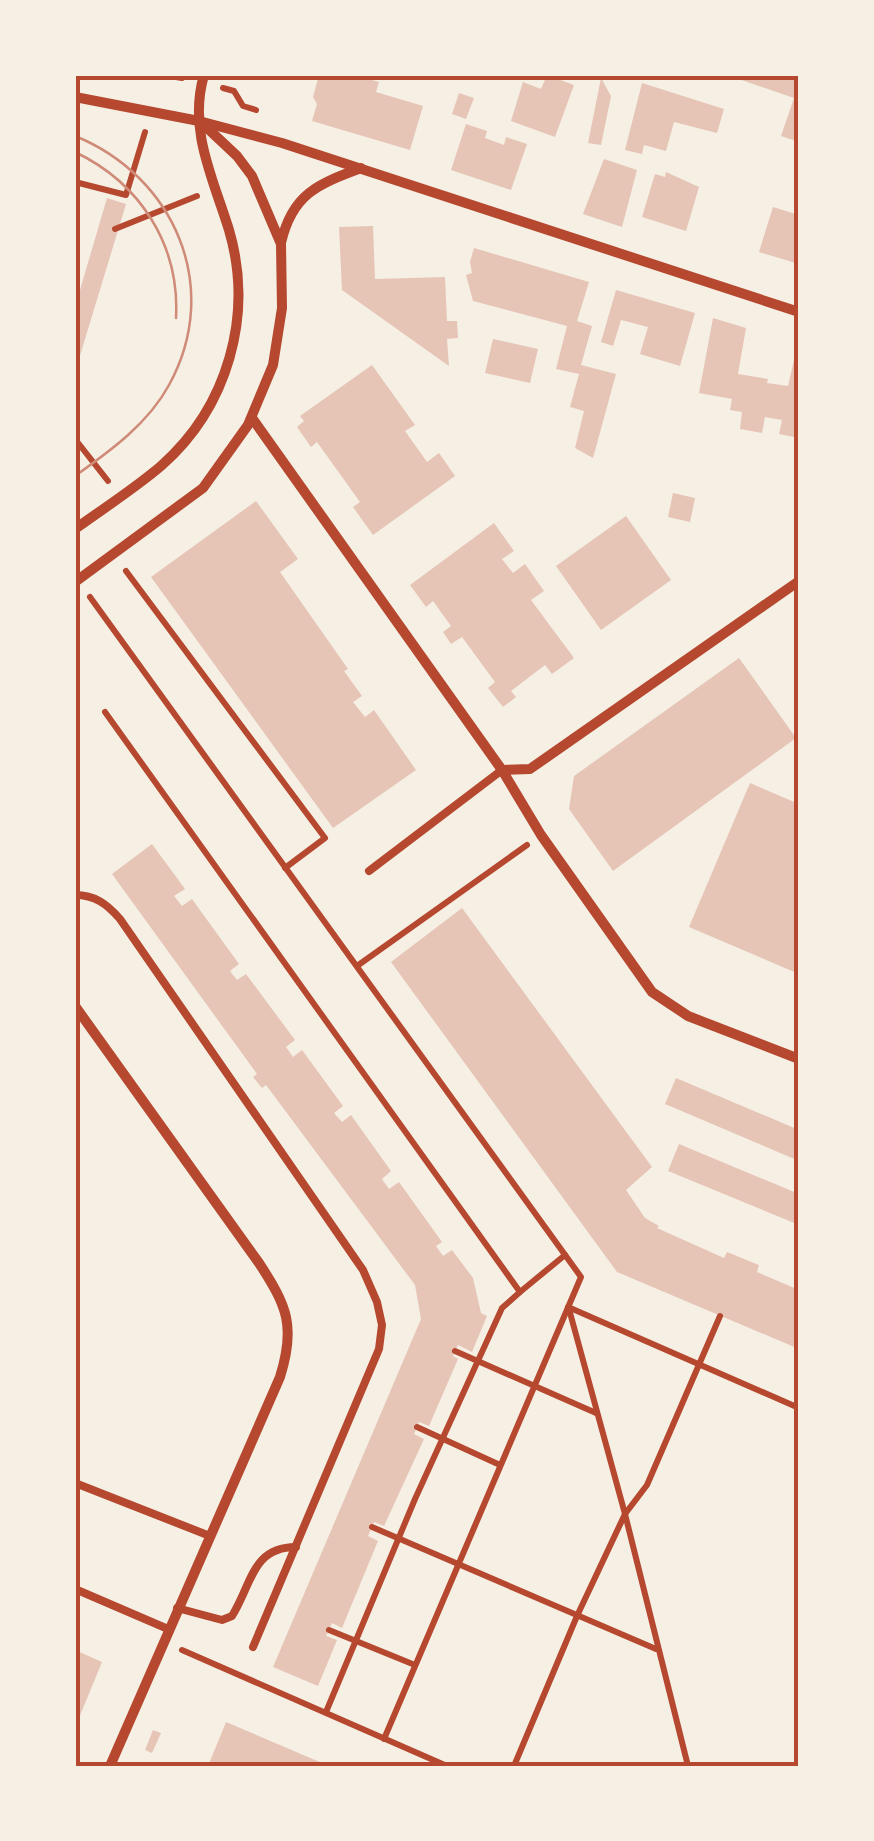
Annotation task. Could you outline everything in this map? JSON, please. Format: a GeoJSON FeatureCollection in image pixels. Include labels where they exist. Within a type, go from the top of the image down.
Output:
{"type":"FeatureCollection","features":[{"type":"Feature","properties":{"kind":"street"},"geometry":{"type":"LineString","coordinates":[[75,529],[162,465],[182,443],[213,396],[235,345],[240,306],[230,232],[200,147],[202,78]]}},
{"type":"Feature","properties":{"kind":"street"},"geometry":{"type":"LineString","coordinates":[[75,96],[282,143],[799,312]]}},
{"type":"Feature","properties":{"kind":"street"},"geometry":{"type":"LineString","coordinates":[[200,122],[252,176],[281,244]]}},
{"type":"Feature","properties":{"kind":"street"},"geometry":{"type":"LineString","coordinates":[[76,581],[203,488],[252,418],[279,340],[281,244],[286,219],[297,203],[330,179],[361,168]]}},
{"type":"Feature","properties":{"kind":"street"},"geometry":{"type":"LineString","coordinates":[[252,418],[502,770],[542,835],[652,992],[688,1016],[799,1059]]}},
{"type":"Feature","properties":{"kind":"street"},"geometry":{"type":"LineString","coordinates":[[502,770],[530,769],[799,581]]}},
{"type":"Feature","properties":{"kind":"street"},"geometry":{"type":"LineString","coordinates":[[75,1006],[259,1263],[285,1306],[290,1332],[284,1364],[110,1766]]}},
{"type":"Feature","properties":{"kind":"lane"},"geometry":{"type":"LineString","coordinates":[[369,871],[502,770]]}},
{"type":"Feature","properties":{"kind":"lane"},"geometry":{"type":"LineString","coordinates":[[75,895],[88,895],[108,905],[120,918],[342,1236],[378,1302],[382,1326],[379,1348],[253,1647]]}},
{"type":"Feature","properties":{"kind":"lane"},"geometry":{"type":"LineString","coordinates":[[75,1483],[210,1536]]}},
{"type":"Feature","properties":{"kind":"lane"},"geometry":{"type":"LineString","coordinates":[[178,1608],[222,1620],[232,1616],[260,1560],[275,1547],[296,1547]]}},
{"type":"Feature","properties":{"kind":"lane"},"geometry":{"type":"LineString","coordinates":[[75,1589],[168,1629]]}},
{"type":"Feature","properties":{"kind":"path"},"geometry":{"type":"LineString","coordinates":[[164,75],[202,78],[234,91],[243,106],[286,120],[282,143]]}},
{"type":"Feature","properties":{"kind":"path"},"geometry":{"type":"LineString","coordinates":[[75,182],[126,196]]}},
{"type":"Feature","properties":{"kind":"path"},"geometry":{"type":"LineString","coordinates":[[95,484],[104,478]]}},
{"type":"Feature","properties":{"kind":"path"},"geometry":{"type":"LineString","coordinates":[[113,554],[325,838],[286,868]]}},
{"type":"Feature","properties":{"kind":"path"},"geometry":{"type":"LineString","coordinates":[[76,581],[581,1277],[384,1739]]}},
{"type":"Feature","properties":{"kind":"path"},"geometry":{"type":"LineString","coordinates":[[105,712],[520,1292]]}},
{"type":"Feature","properties":{"kind":"path"},"geometry":{"type":"LineString","coordinates":[[357,966],[542,835]]}},
{"type":"Feature","properties":{"kind":"path"},"geometry":{"type":"LineString","coordinates":[[326,1712],[502,1308],[565,1255]]}},
{"type":"Feature","properties":{"kind":"path"},"geometry":{"type":"LineString","coordinates":[[568,1308],[798,1405]]}},
{"type":"Feature","properties":{"kind":"path"},"geometry":{"type":"LineString","coordinates":[[568,1308],[626,1514],[688,1766]]}},
{"type":"Feature","properties":{"kind":"path"},"geometry":{"type":"LineString","coordinates":[[514,1766],[577,1616],[626,1514],[646,1485],[720,1316]]}},
{"type":"Feature","properties":{"kind":"path"},"geometry":{"type":"LineString","coordinates":[[456,1350],[596,1414]]}},
{"type":"Feature","properties":{"kind":"path"},"geometry":{"type":"LineString","coordinates":[[417,1428],[500,1466]]}},
{"type":"Feature","properties":{"kind":"path"},"geometry":{"type":"LineString","coordinates":[[372,1527],[657,1649]]}},
{"type":"Feature","properties":{"kind":"path"},"geometry":{"type":"LineString","coordinates":[[329,1630],[415,1665]]}},
{"type":"Feature","properties":{"kind":"path"},"geometry":{"type":"LineString","coordinates":[[163,1642],[447,1766]]}},
{"type":"Feature","properties":{"kind":"building"},"geometry":{"type":"Polygon","coordinates":[[[319,75],[355,75],[379,82],[376,92],[423,106],[410,150],[312,121],[319,75]]]}},
{"type":"Feature","properties":{"kind":"building"},"geometry":{"type":"Polygon","coordinates":[[[547,75],[574,85],[555,137],[511,121],[523,82],[541,89],[547,75]]]}},
{"type":"Feature","properties":{"kind":"building"},"geometry":{"type":"Polygon","coordinates":[[[727,75],[799,75],[799,142],[781,136],[794,98],[727,75]]]}},
{"type":"Feature","properties":{"kind":"building"},"geometry":{"type":"Polygon","coordinates":[[[601,78],[611,96],[601,145],[588,143],[601,78]]]}},
{"type":"Feature","properties":{"kind":"building"},"geometry":{"type":"Polygon","coordinates":[[[642,83],[724,109],[717,133],[674,122],[666,151],[644,145],[642,154],[625,150],[642,83]]]}},
{"type":"Feature","properties":{"kind":"building"},"geometry":{"type":"Polygon","coordinates":[[[459,93],[474,98],[466,119],[452,114],[459,93]]]}},
{"type":"Feature","properties":{"kind":"building"},"geometry":{"type":"Polygon","coordinates":[[[466,124],[487,131],[485,138],[504,145],[506,137],[527,144],[511,190],[451,170],[466,124]]]}},
{"type":"Feature","properties":{"kind":"building"},"geometry":{"type":"Polygon","coordinates":[[[604,159],[637,170],[622,227],[583,214],[604,159]]]}},
{"type":"Feature","properties":{"kind":"building"},"geometry":{"type":"Polygon","coordinates":[[[666,172],[699,187],[686,231],[642,217],[655,174],[665,177],[666,172]]]}},
{"type":"Feature","properties":{"kind":"building"},"geometry":{"type":"Polygon","coordinates":[[[107,198],[126,204],[75,372],[75,307],[107,198]]]}},
{"type":"Feature","properties":{"kind":"building"},"geometry":{"type":"Polygon","coordinates":[[[773,207],[799,215],[799,264],[759,252],[773,207]]]}},
{"type":"Feature","properties":{"kind":"building"},"geometry":{"type":"Polygon","coordinates":[[[373,226],[375,279],[445,277],[447,321],[457,321],[458,338],[447,339],[449,366],[342,290],[339,227],[373,226]]]}},
{"type":"Feature","properties":{"kind":"building"},"geometry":{"type":"Polygon","coordinates":[[[474,248],[589,282],[577,321],[592,326],[581,365],[616,374],[593,458],[575,448],[584,411],[570,407],[579,374],[556,369],[567,326],[473,301],[466,275],[472,273],[474,248]]]}},
{"type":"Feature","properties":{"kind":"building"},"geometry":{"type":"Polygon","coordinates":[[[616,290],[695,313],[680,366],[640,354],[648,327],[621,320],[613,346],[601,342],[616,290]]]}},
{"type":"Feature","properties":{"kind":"building"},"geometry":{"type":"Polygon","coordinates":[[[713,318],[746,328],[738,374],[768,379],[767,383],[788,386],[799,338],[799,438],[779,434],[782,420],[765,417],[762,433],[740,429],[742,412],[730,410],[732,399],[699,393],[713,318]]]}},
{"type":"Feature","properties":{"kind":"building"},"geometry":{"type":"Polygon","coordinates":[[[493,339],[538,349],[530,383],[485,373],[493,339]]]}},
{"type":"Feature","properties":{"kind":"building"},"geometry":{"type":"Polygon","coordinates":[[[372,365],[415,425],[405,431],[427,462],[439,453],[455,476],[373,535],[353,507],[360,502],[317,442],[311,447],[297,427],[304,421],[300,416],[372,365]]]}},
{"type":"Feature","properties":{"kind":"building"},"geometry":{"type":"Polygon","coordinates":[[[673,493],[695,498],[690,522],[668,517],[673,493]]]}},
{"type":"Feature","properties":{"kind":"building"},"geometry":{"type":"Polygon","coordinates":[[[256,501],[298,559],[280,572],[348,669],[344,671],[362,696],[353,702],[365,717],[374,710],[416,770],[333,828],[151,577],[256,501]]]}},
{"type":"Feature","properties":{"kind":"building"},"geometry":{"type":"Polygon","coordinates":[[[626,516],[671,580],[601,630],[556,566],[626,516]]]}},
{"type":"Feature","properties":{"kind":"building"},"geometry":{"type":"Polygon","coordinates":[[[494,523],[514,551],[502,559],[513,573],[525,564],[544,591],[531,600],[574,658],[552,674],[545,665],[511,691],[516,697],[503,707],[488,688],[495,682],[462,637],[451,644],[443,632],[451,626],[433,601],[426,607],[410,585],[494,523]]]}},
{"type":"Feature","properties":{"kind":"building"},"geometry":{"type":"Polygon","coordinates":[[[739,658],[796,738],[613,871],[569,809],[574,776],[739,658]]]}},
{"type":"Feature","properties":{"kind":"building"},"geometry":{"type":"Polygon","coordinates":[[[750,783],[799,804],[799,974],[689,927],[750,783]]]}},
{"type":"Feature","properties":{"kind":"building"},"geometry":{"type":"Polygon","coordinates":[[[152,844],[185,889],[174,896],[182,906],[192,899],[239,964],[230,971],[237,980],[246,974],[295,1040],[286,1047],[293,1057],[302,1050],[343,1106],[334,1113],[342,1122],[351,1115],[391,1171],[382,1179],[389,1189],[399,1182],[442,1242],[436,1246],[443,1256],[452,1250],[473,1278],[481,1313],[487,1316],[472,1352],[458,1345],[453,1356],[458,1359],[429,1426],[419,1422],[414,1434],[424,1439],[384,1526],[374,1522],[368,1536],[378,1541],[342,1628],[332,1623],[326,1636],[337,1640],[318,1686],[273,1667],[421,1319],[415,1285],[266,1085],[262,1088],[253,1077],[257,1074],[112,874],[152,844]]]}},
{"type":"Feature","properties":{"kind":"building"},"geometry":{"type":"Polygon","coordinates":[[[462,908],[652,1167],[626,1190],[645,1218],[657,1228],[724,1258],[727,1252],[759,1265],[757,1272],[799,1290],[799,1349],[617,1272],[391,962],[462,908]]]}},
{"type":"Feature","properties":{"kind":"building"},"geometry":{"type":"Polygon","coordinates":[[[676,1078],[799,1130],[799,1161],[665,1104],[676,1078]]]}},
{"type":"Feature","properties":{"kind":"building"},"geometry":{"type":"Polygon","coordinates":[[[679,1144],[799,1194],[799,1225],[668,1171],[679,1144]]]}},
{"type":"Feature","properties":{"kind":"building"},"geometry":{"type":"Polygon","coordinates":[[[75,1650],[102,1662],[79,1718],[75,1716],[75,1650]]]}},
{"type":"Feature","properties":{"kind":"building"},"geometry":{"type":"Polygon","coordinates":[[[226,1722],[329,1766],[208,1766],[226,1722]]]}},
{"type":"Feature","properties":{"kind":"building"},"geometry":{"type":"Polygon","coordinates":[[[153,1730],[161,1733],[152,1753],[145,1750],[153,1730]]]}},
{"type":"Feature","properties":{"kind":"tram line"},"geometry":{"type":"LineString","coordinates":[[75,136],[110,154],[139,178],[162,207],[179,239],[189,274],[191,310],[185,348],[160,399],[127,436],[75,476]]}},
{"type":"Feature","properties":{"kind":"tram line"},"geometry":{"type":"LineString","coordinates":[[75,152],[119,181],[151,219],[171,266],[176,318]]}}]}
